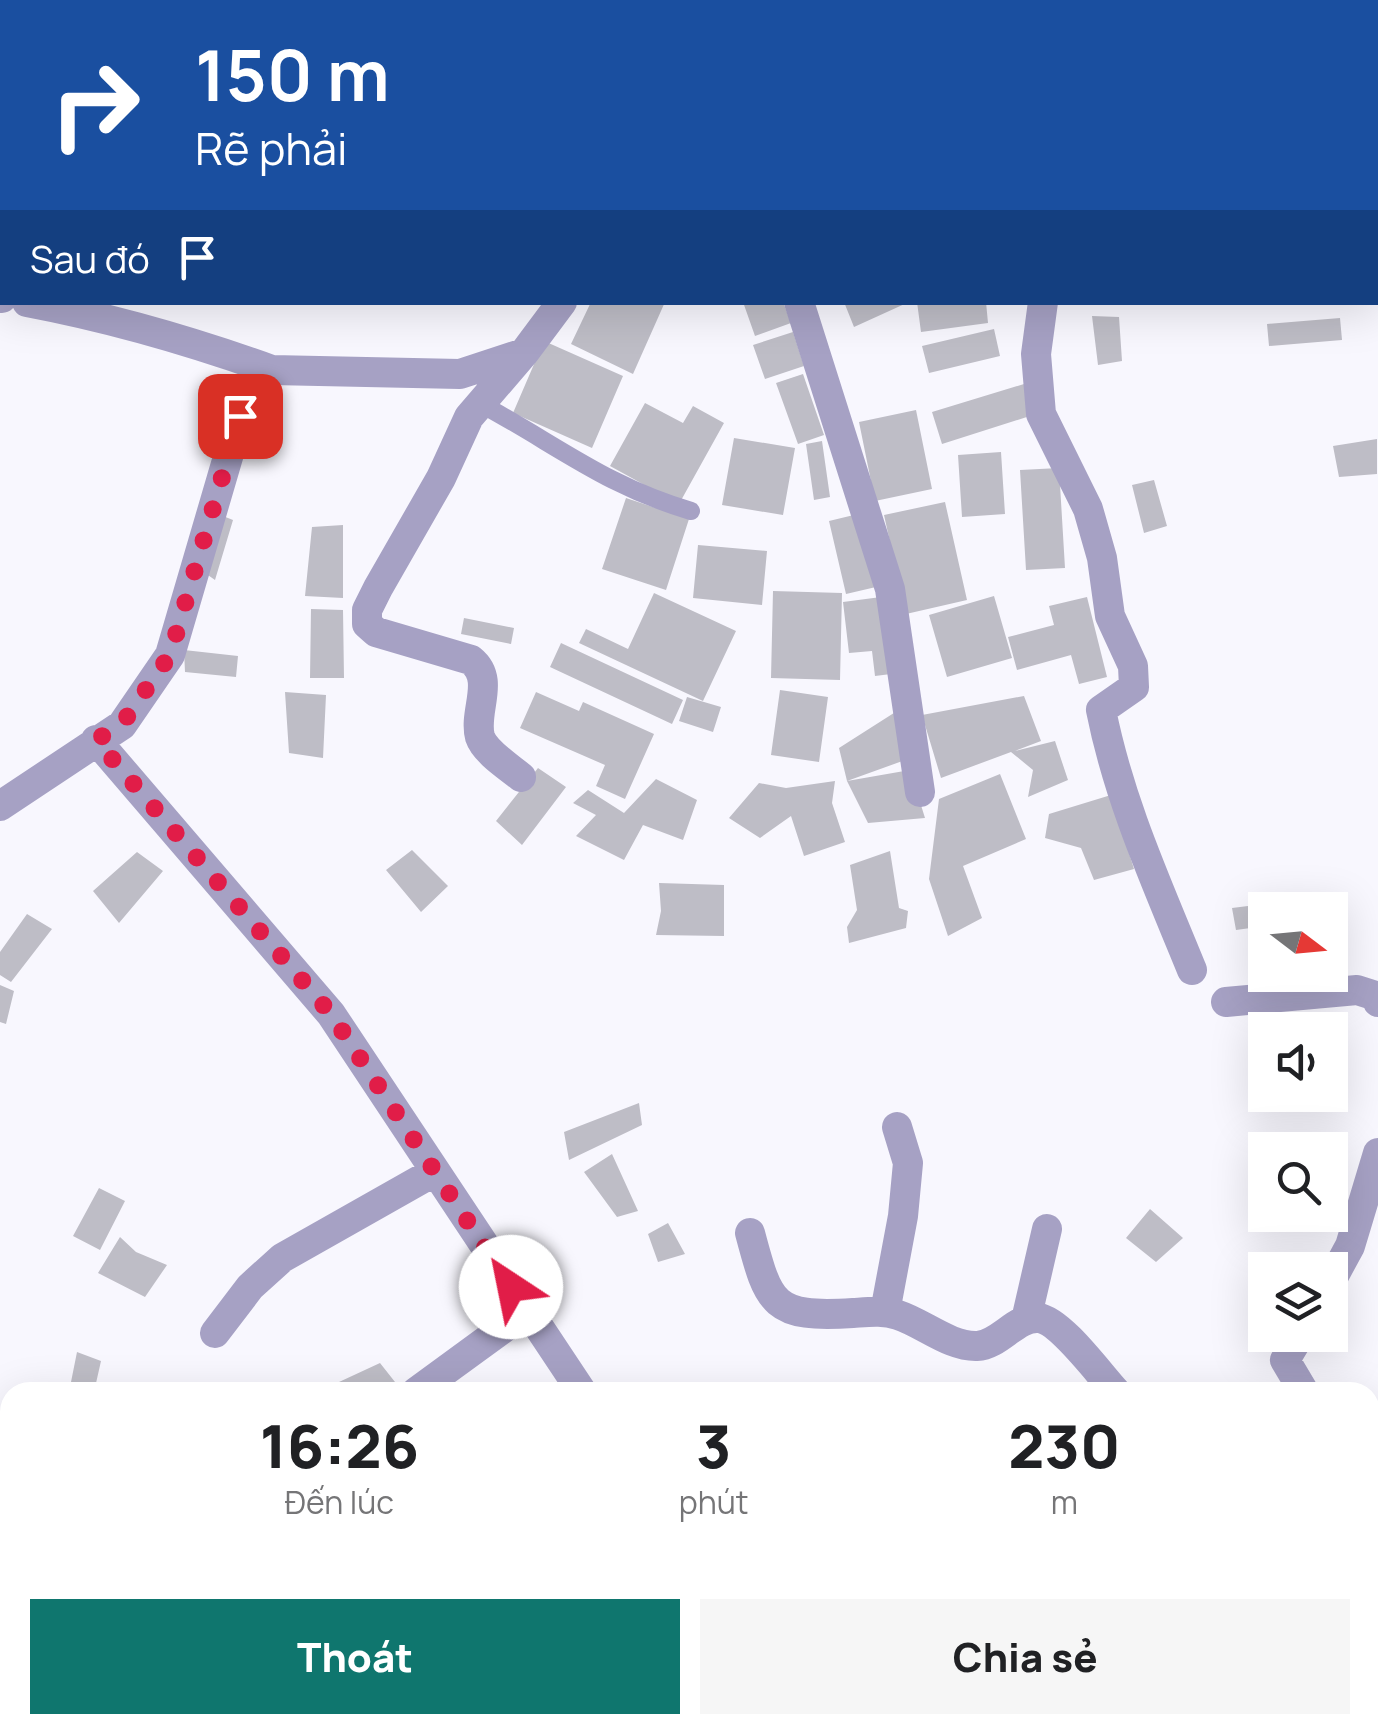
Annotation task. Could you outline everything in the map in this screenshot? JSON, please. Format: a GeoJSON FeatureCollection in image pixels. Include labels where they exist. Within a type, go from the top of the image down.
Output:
{"type":"FeatureCollection","features":[{"type":"Feature","properties":{"kind":"street"},"geometry":{"type":"LineString","coordinates":[[43,305],[169,334],[272,370],[460,374],[524,353]]}},
{"type":"Feature","properties":{"kind":"street"},"geometry":{"type":"LineString","coordinates":[[521,777],[481,742],[478,726],[484,682],[480,667],[471,660],[376,632],[367,624],[367,610],[394,554],[441,478],[469,417],[560,305]]}},
{"type":"Feature","properties":{"kind":"street"},"geometry":{"type":"LineString","coordinates":[[800,305],[890,589],[920,792]]}},
{"type":"Feature","properties":{"kind":"street"},"geometry":{"type":"LineString","coordinates":[[1043,305],[1036,354],[1041,414],[1088,509],[1102,558],[1110,616],[1132,666],[1134,688],[1101,710],[1108,747],[1122,796],[1192,970]]}},
{"type":"Feature","properties":{"kind":"street"},"geometry":{"type":"LineString","coordinates":[[0,806],[122,724],[170,655],[240,416],[272,370]]}},
{"type":"Feature","properties":{"kind":"street"},"geometry":{"type":"LineString","coordinates":[[96,740],[331,1014],[575,1382]]}},
{"type":"Feature","properties":{"kind":"street"},"geometry":{"type":"LineString","coordinates":[[1226,1002],[1356,990],[1376,996],[1378,1002]]}},
{"type":"Feature","properties":{"kind":"street"},"geometry":{"type":"LineString","coordinates":[[885,1312],[903,1216],[908,1163],[896,1128]]}},
{"type":"Feature","properties":{"kind":"street"},"geometry":{"type":"LineString","coordinates":[[1347,1252],[1378,1154]]}},
{"type":"Feature","properties":{"kind":"street"},"geometry":{"type":"LineString","coordinates":[[214,1332],[250,1287],[282,1258],[434,1172]]}},
{"type":"Feature","properties":{"kind":"street"},"geometry":{"type":"LineString","coordinates":[[1026,1320],[1047,1229]]}},
{"type":"Feature","properties":{"kind":"street"},"geometry":{"type":"LineString","coordinates":[[750,1233],[765,1288],[780,1306],[792,1311],[897,1314],[966,1345],[978,1346],[993,1342],[1026,1320],[1038,1318],[1060,1330],[1107,1382]]}},
{"type":"Feature","properties":{"kind":"street"},"geometry":{"type":"LineString","coordinates":[[430,1382],[527,1312]]}},
{"type":"Feature","properties":{"kind":"street"},"geometry":{"type":"LineString","coordinates":[[1290,1352],[1285,1360],[1298,1382]]}},
{"type":"Feature","properties":{"kind":"lane"},"geometry":{"type":"LineString","coordinates":[[482,404],[587,469],[633,492],[691,511]]}},
{"type":"Feature","properties":{"kind":"building"},"geometry":{"type":"Polygon","coordinates":[[[590,305],[664,305],[633,374],[571,344],[590,305]]]}},
{"type":"Feature","properties":{"kind":"building"},"geometry":{"type":"Polygon","coordinates":[[[744,305],[784,305],[791,323],[755,336],[744,305]]]}},
{"type":"Feature","properties":{"kind":"building"},"geometry":{"type":"Polygon","coordinates":[[[845,305],[902,305],[854,327],[845,305]]]}},
{"type":"Feature","properties":{"kind":"building"},"geometry":{"type":"Polygon","coordinates":[[[917,305],[986,305],[988,323],[921,332],[917,305]]]}},
{"type":"Feature","properties":{"kind":"building"},"geometry":{"type":"Polygon","coordinates":[[[1092,316],[1119,317],[1122,361],[1098,365],[1092,316]]]}},
{"type":"Feature","properties":{"kind":"building"},"geometry":{"type":"Polygon","coordinates":[[[1340,318],[1342,340],[1269,346],[1267,324],[1340,318]]]}},
{"type":"Feature","properties":{"kind":"building"},"geometry":{"type":"Polygon","coordinates":[[[994,329],[1000,356],[929,373],[922,346],[994,329]]]}},
{"type":"Feature","properties":{"kind":"building"},"geometry":{"type":"Polygon","coordinates":[[[793,332],[804,366],[765,379],[753,345],[793,332]]]}},
{"type":"Feature","properties":{"kind":"building"},"geometry":{"type":"Polygon","coordinates":[[[544,341],[623,376],[592,448],[513,413],[544,341]]]}},
{"type":"Feature","properties":{"kind":"building"},"geometry":{"type":"Polygon","coordinates":[[[803,374],[824,435],[798,444],[776,383],[803,374]]]}},
{"type":"Feature","properties":{"kind":"building"},"geometry":{"type":"Polygon","coordinates":[[[1024,384],[1033,415],[942,444],[932,412],[1024,384]]]}},
{"type":"Feature","properties":{"kind":"building"},"geometry":{"type":"Polygon","coordinates":[[[645,403],[683,423],[693,406],[724,423],[679,504],[610,466],[645,403]]]}},
{"type":"Feature","properties":{"kind":"building"},"geometry":{"type":"Polygon","coordinates":[[[916,410],[932,489],[875,501],[859,422],[916,410]]]}},
{"type":"Feature","properties":{"kind":"building"},"geometry":{"type":"Polygon","coordinates":[[[734,438],[795,448],[783,515],[722,505],[734,438]]]}},
{"type":"Feature","properties":{"kind":"building"},"geometry":{"type":"Polygon","coordinates":[[[1377,439],[1377,474],[1339,477],[1333,446],[1377,439]]]}},
{"type":"Feature","properties":{"kind":"building"},"geometry":{"type":"Polygon","coordinates":[[[822,441],[830,497],[814,500],[806,444],[822,441]]]}},
{"type":"Feature","properties":{"kind":"building"},"geometry":{"type":"Polygon","coordinates":[[[1001,452],[1005,514],[962,517],[958,455],[1001,452]]]}},
{"type":"Feature","properties":{"kind":"building"},"geometry":{"type":"Polygon","coordinates":[[[1059,468],[1065,568],[1026,570],[1020,470],[1059,468]]]}},
{"type":"Feature","properties":{"kind":"building"},"geometry":{"type":"Polygon","coordinates":[[[1154,480],[1167,526],[1144,533],[1132,485],[1154,480]]]}},
{"type":"Feature","properties":{"kind":"building"},"geometry":{"type":"Polygon","coordinates":[[[626,498],[689,519],[666,590],[602,569],[626,498]]]}},
{"type":"Feature","properties":{"kind":"building"},"geometry":{"type":"Polygon","coordinates":[[[945,502],[967,600],[906,614],[884,515],[945,502]]]}},
{"type":"Feature","properties":{"kind":"building"},"geometry":{"type":"Polygon","coordinates":[[[858,514],[876,587],[846,594],[829,521],[858,514]]]}},
{"type":"Feature","properties":{"kind":"building"},"geometry":{"type":"Polygon","coordinates":[[[223,516],[233,520],[215,580],[205,573],[223,516]]]}},
{"type":"Feature","properties":{"kind":"building"},"geometry":{"type":"Polygon","coordinates":[[[343,525],[343,598],[305,596],[312,527],[343,525]]]}},
{"type":"Feature","properties":{"kind":"building"},"geometry":{"type":"Polygon","coordinates":[[[698,545],[767,551],[762,605],[693,598],[698,545]]]}},
{"type":"Feature","properties":{"kind":"building"},"geometry":{"type":"Polygon","coordinates":[[[773,591],[842,593],[840,680],[771,678],[773,591]]]}},
{"type":"Feature","properties":{"kind":"building"},"geometry":{"type":"Polygon","coordinates":[[[654,593],[736,631],[703,701],[579,643],[586,629],[628,649],[654,593]]]}},
{"type":"Feature","properties":{"kind":"building"},"geometry":{"type":"Polygon","coordinates":[[[994,596],[1012,658],[947,677],[929,615],[994,596]]]}},
{"type":"Feature","properties":{"kind":"building"},"geometry":{"type":"Polygon","coordinates":[[[881,597],[891,674],[875,676],[872,651],[849,653],[843,602],[881,597]]]}},
{"type":"Feature","properties":{"kind":"building"},"geometry":{"type":"Polygon","coordinates":[[[1087,597],[1107,677],[1079,684],[1071,655],[1017,670],[1008,637],[1054,625],[1049,606],[1087,597]]]}},
{"type":"Feature","properties":{"kind":"building"},"geometry":{"type":"Polygon","coordinates":[[[311,609],[343,610],[344,678],[310,678],[311,609]]]}},
{"type":"Feature","properties":{"kind":"building"},"geometry":{"type":"Polygon","coordinates":[[[464,618],[514,628],[511,644],[461,634],[464,618]]]}},
{"type":"Feature","properties":{"kind":"building"},"geometry":{"type":"Polygon","coordinates":[[[561,643],[683,700],[672,724],[550,667],[561,643]]]}},
{"type":"Feature","properties":{"kind":"building"},"geometry":{"type":"Polygon","coordinates":[[[184,650],[238,656],[236,677],[185,672],[184,650]]]}},
{"type":"Feature","properties":{"kind":"building"},"geometry":{"type":"Polygon","coordinates":[[[780,690],[828,697],[819,762],[771,755],[780,690]]]}},
{"type":"Feature","properties":{"kind":"building"},"geometry":{"type":"Polygon","coordinates":[[[285,692],[326,695],[323,758],[289,753],[285,692]]]}},
{"type":"Feature","properties":{"kind":"building"},"geometry":{"type":"Polygon","coordinates":[[[536,692],[579,711],[583,702],[654,734],[625,799],[596,786],[605,765],[520,728],[536,692]]]}},
{"type":"Feature","properties":{"kind":"building"},"geometry":{"type":"Polygon","coordinates":[[[1024,696],[1041,741],[1015,751],[1055,741],[1068,780],[1028,797],[1033,770],[1011,752],[941,778],[922,715],[1024,696]]]}},
{"type":"Feature","properties":{"kind":"building"},"geometry":{"type":"Polygon","coordinates":[[[687,697],[721,707],[713,732],[679,721],[687,697]]]}},
{"type":"Feature","properties":{"kind":"building"},"geometry":{"type":"Polygon","coordinates":[[[897,711],[908,759],[847,781],[839,748],[897,711]]]}},
{"type":"Feature","properties":{"kind":"building"},"geometry":{"type":"Polygon","coordinates":[[[538,768],[566,787],[522,845],[496,821],[538,768]]]}},
{"type":"Feature","properties":{"kind":"building"},"geometry":{"type":"Polygon","coordinates":[[[910,770],[925,818],[868,823],[847,781],[910,770]]]}},
{"type":"Feature","properties":{"kind":"building"},"geometry":{"type":"Polygon","coordinates":[[[1000,774],[1026,839],[963,866],[982,918],[948,936],[929,879],[939,799],[1000,774]]]}},
{"type":"Feature","properties":{"kind":"building"},"geometry":{"type":"Polygon","coordinates":[[[656,779],[697,800],[683,840],[643,825],[624,860],[576,836],[596,815],[573,803],[588,790],[624,813],[656,779]]]}},
{"type":"Feature","properties":{"kind":"building"},"geometry":{"type":"Polygon","coordinates":[[[835,781],[832,803],[845,842],[804,856],[791,816],[760,838],[729,818],[759,783],[786,788],[835,781]]]}},
{"type":"Feature","properties":{"kind":"building"},"geometry":{"type":"Polygon","coordinates":[[[1111,795],[1134,869],[1094,880],[1081,848],[1045,838],[1049,814],[1111,795]]]}},
{"type":"Feature","properties":{"kind":"building"},"geometry":{"type":"Polygon","coordinates":[[[412,850],[448,886],[421,912],[386,870],[412,850]]]}},
{"type":"Feature","properties":{"kind":"building"},"geometry":{"type":"Polygon","coordinates":[[[890,851],[899,908],[908,911],[906,928],[849,943],[847,927],[857,910],[850,865],[890,851]]]}},
{"type":"Feature","properties":{"kind":"building"},"geometry":{"type":"Polygon","coordinates":[[[137,852],[163,871],[119,923],[93,891],[137,852]]]}},
{"type":"Feature","properties":{"kind":"building"},"geometry":{"type":"Polygon","coordinates":[[[659,883],[724,885],[724,936],[656,935],[661,911],[659,883]]]}},
{"type":"Feature","properties":{"kind":"building"},"geometry":{"type":"Polygon","coordinates":[[[1248,906],[1248,928],[1236,930],[1232,908],[1248,906]]]}},
{"type":"Feature","properties":{"kind":"building"},"geometry":{"type":"Polygon","coordinates":[[[27,914],[52,929],[11,982],[0,975],[0,952],[27,914]]]}},
{"type":"Feature","properties":{"kind":"building"},"geometry":{"type":"Polygon","coordinates":[[[0,985],[14,991],[6,1024],[0,1022],[0,985]]]}},
{"type":"Feature","properties":{"kind":"building"},"geometry":{"type":"Polygon","coordinates":[[[639,1103],[642,1125],[569,1160],[564,1132],[639,1103]]]}},
{"type":"Feature","properties":{"kind":"building"},"geometry":{"type":"Polygon","coordinates":[[[612,1154],[638,1211],[617,1217],[584,1172],[612,1154]]]}},
{"type":"Feature","properties":{"kind":"building"},"geometry":{"type":"Polygon","coordinates":[[[99,1188],[125,1201],[100,1250],[73,1236],[99,1188]]]}},
{"type":"Feature","properties":{"kind":"building"},"geometry":{"type":"Polygon","coordinates":[[[1150,1209],[1183,1238],[1156,1262],[1126,1238],[1150,1209]]]}},
{"type":"Feature","properties":{"kind":"building"},"geometry":{"type":"Polygon","coordinates":[[[668,1223],[685,1254],[658,1262],[648,1234],[668,1223]]]}},
{"type":"Feature","properties":{"kind":"building"},"geometry":{"type":"Polygon","coordinates":[[[120,1237],[136,1252],[167,1265],[145,1297],[98,1273],[120,1237]]]}},
{"type":"Feature","properties":{"kind":"building"},"geometry":{"type":"Polygon","coordinates":[[[77,1352],[101,1361],[96,1382],[71,1382],[77,1352]]]}},
{"type":"Feature","properties":{"kind":"building"},"geometry":{"type":"Polygon","coordinates":[[[380,1363],[395,1382],[339,1382],[380,1363]]]}},
{"type":"Feature","properties":{"kind":"route"},"geometry":{"type":"LineString","coordinates":[[240,416],[170,655],[122,724],[96,740],[331,1014],[511,1287]]}}]}
